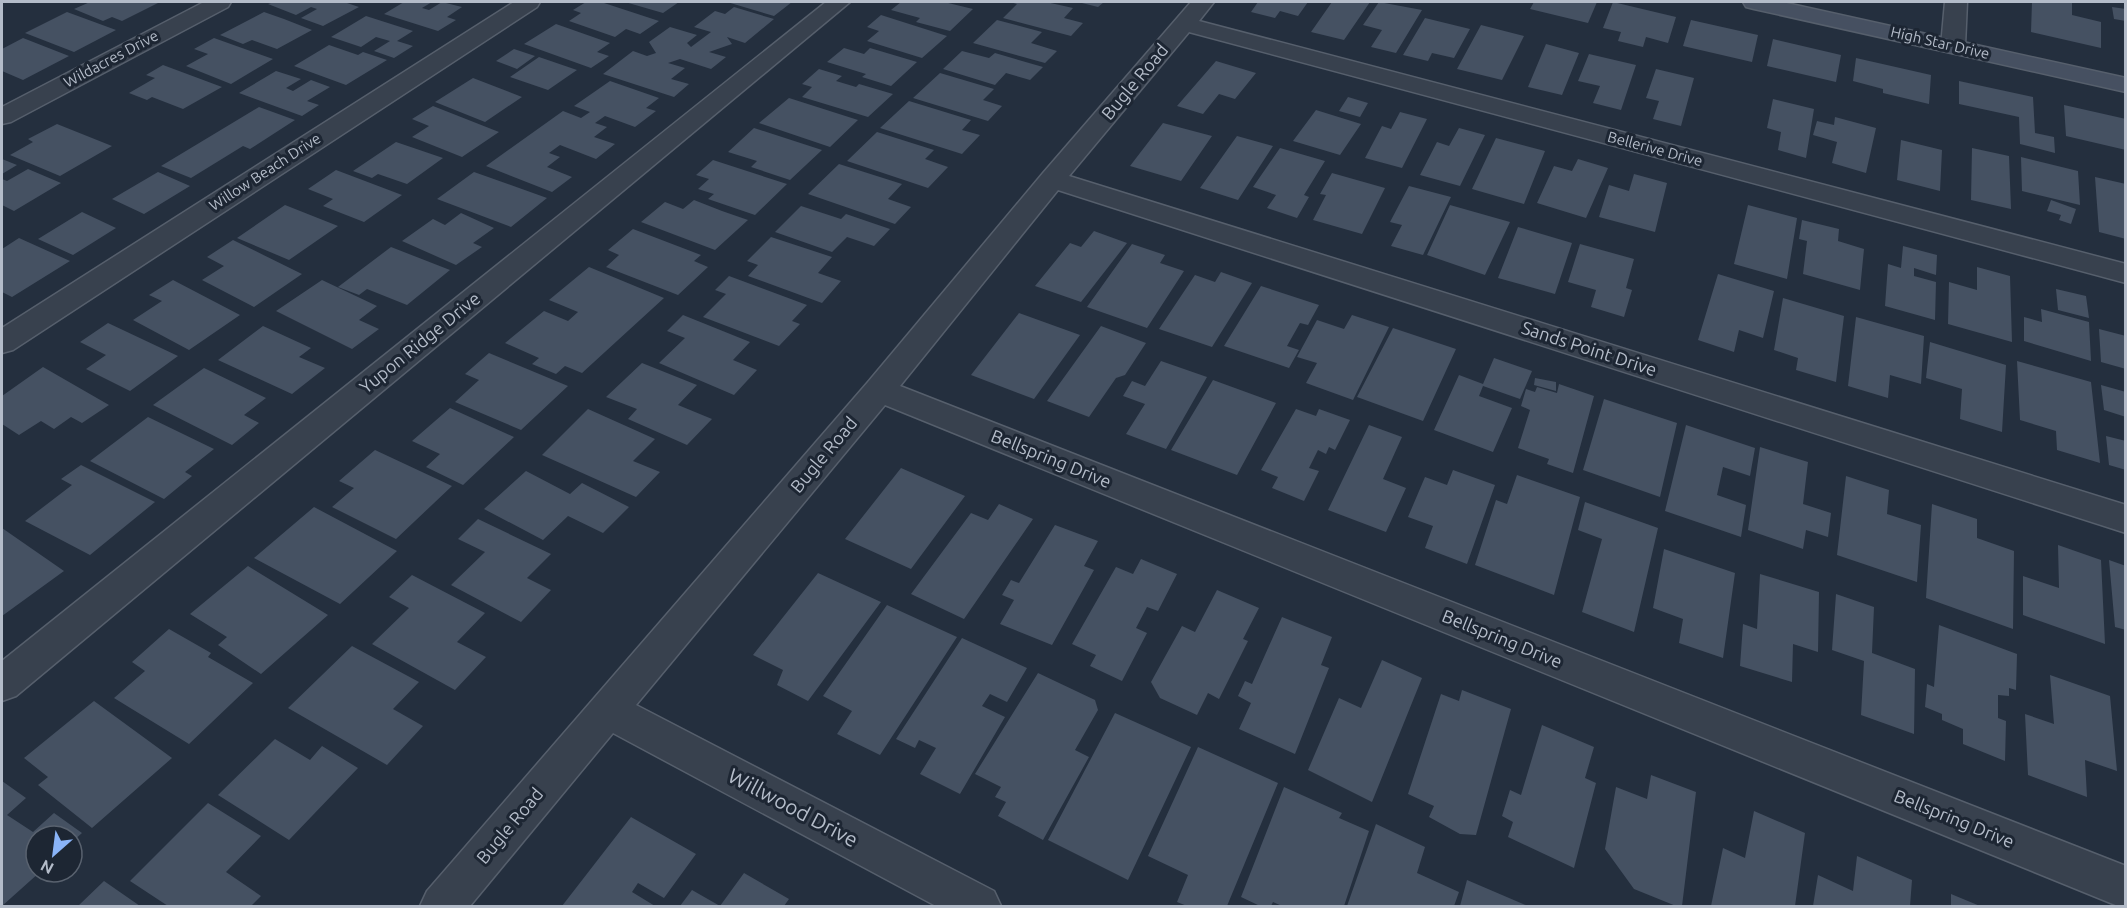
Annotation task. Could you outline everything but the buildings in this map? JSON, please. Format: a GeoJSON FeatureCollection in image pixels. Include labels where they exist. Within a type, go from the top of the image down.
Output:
{"type":"FeatureCollection","features":[{"type":"Feature","properties":{"kind":"street","name":"Wildacres Drive"},"geometry":{"type":"LineString","coordinates":[[2,117],[220,2]]}},
{"type":"Feature","properties":{"kind":"street","name":"Willow Beach Drive"},"geometry":{"type":"LineString","coordinates":[[2,342],[529,2]]}},
{"type":"Feature","properties":{"kind":"street","name":"Yupon Ridge Drive"},"geometry":{"type":"LineString","coordinates":[[2,684],[839,2]]}},
{"type":"Feature","properties":{"kind":"street","name":"High Star Drive"},"geometry":{"type":"LineString","coordinates":[[1754,2],[2126,85]]}},
{"type":"Feature","properties":{"kind":"street"},"geometry":{"type":"LineString","coordinates":[[1953,46],[1956,2]]}},
{"type":"Feature","properties":{"kind":"street","name":"Bugle Road"},"geometry":{"type":"LineString","coordinates":[[442,906],[879,390],[1052,179],[1194,13]]}},
{"type":"Feature","properties":{"kind":"street","name":"Bellerive Drive"},"geometry":{"type":"LineString","coordinates":[[1194,13],[2126,274]]}},
{"type":"Feature","properties":{"kind":"street","name":"Sands Point Drive"},"geometry":{"type":"LineString","coordinates":[[1052,179],[2126,519]]}},
{"type":"Feature","properties":{"kind":"street","name":"Bellspring Drive"},"geometry":{"type":"LineString","coordinates":[[879,390],[2126,888]]}},
{"type":"Feature","properties":{"kind":"street","name":"Willwood Drive"},"geometry":{"type":"LineString","coordinates":[[608,710],[979,906]]}}]}
